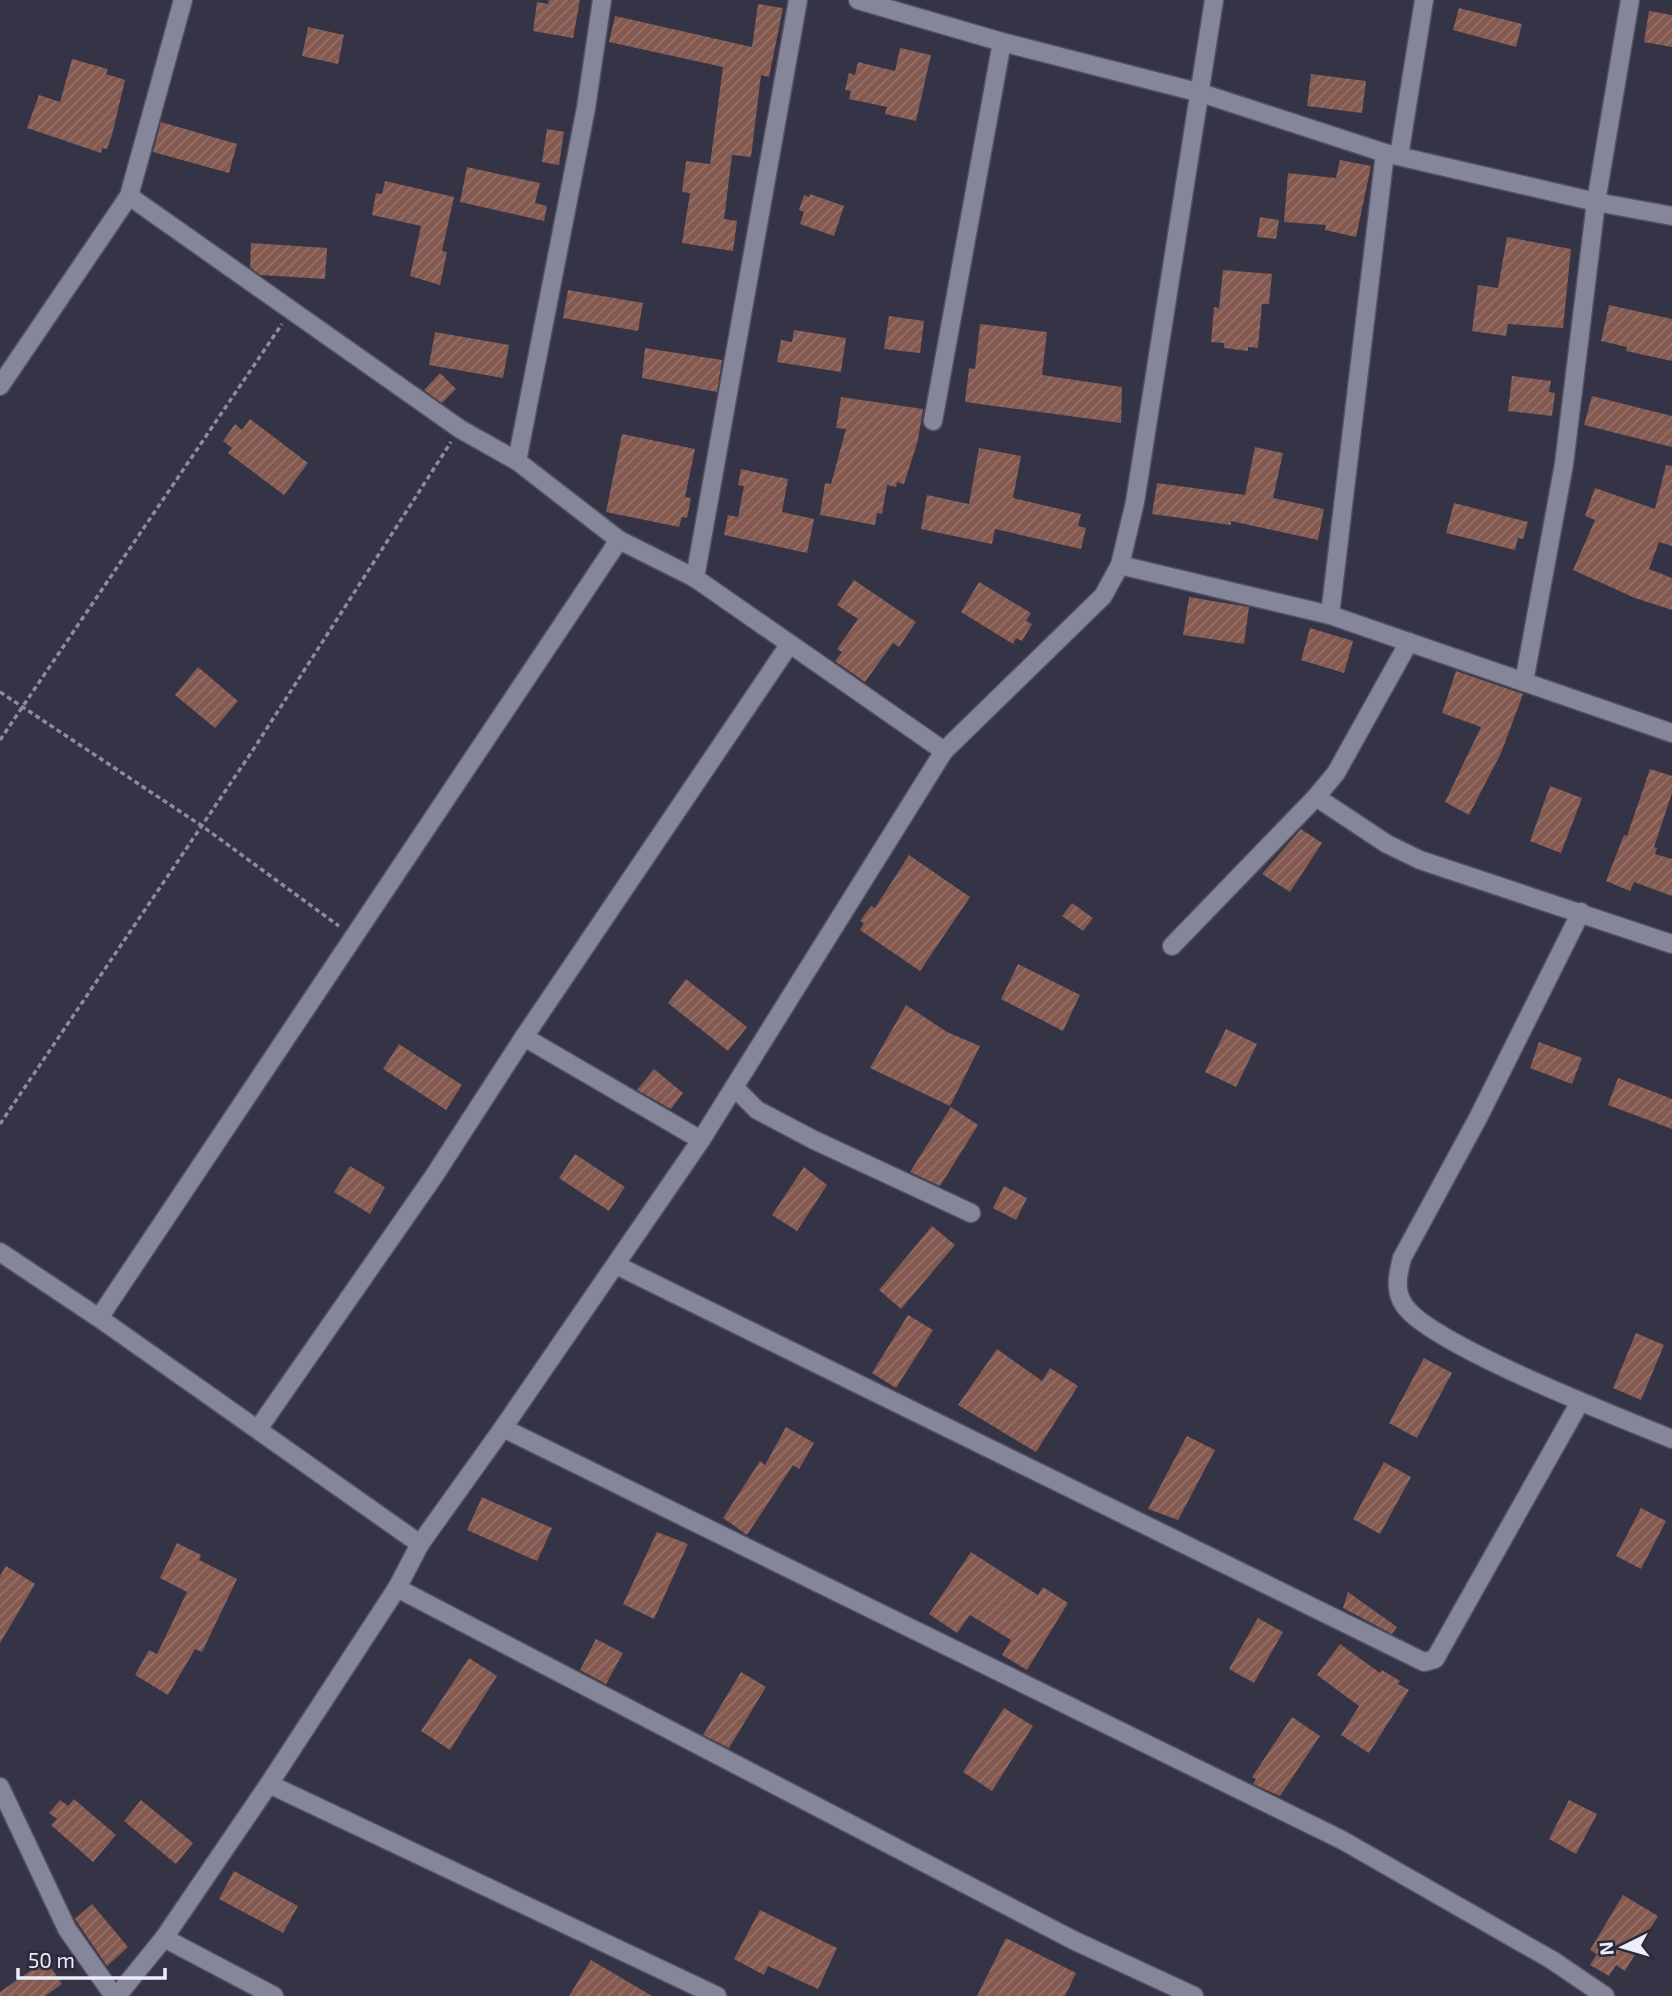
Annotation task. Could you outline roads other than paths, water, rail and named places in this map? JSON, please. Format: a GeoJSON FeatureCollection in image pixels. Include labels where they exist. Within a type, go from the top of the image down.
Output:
{"type":"FeatureCollection","features":[{"type":"Feature","properties":{"kind":"street"},"geometry":{"type":"LineString","coordinates":[[0,386],[129,196],[183,0]]}},
{"type":"Feature","properties":{"kind":"street"},"geometry":{"type":"LineString","coordinates":[[517,461],[586,108],[602,0]]}},
{"type":"Feature","properties":{"kind":"street"},"geometry":{"type":"LineString","coordinates":[[695,578],[798,0]]}},
{"type":"Feature","properties":{"kind":"street"},"geometry":{"type":"LineString","coordinates":[[858,0],[1002,42],[1201,93],[1392,155],[1596,202],[1672,216]]}},
{"type":"Feature","properties":{"kind":"street"},"geometry":{"type":"LineString","coordinates":[[0,1787],[67,1929],[116,1996],[164,1938],[397,1588],[420,1544],[701,1140],[944,751],[1103,596],[1120,565],[1135,502],[1214,0]]}},
{"type":"Feature","properties":{"kind":"street"},"geometry":{"type":"LineString","coordinates":[[1330,615],[1392,155],[1424,0]]}},
{"type":"Feature","properties":{"kind":"street"},"geometry":{"type":"LineString","coordinates":[[1524,682],[1564,464],[1596,202],[1630,0]]}},
{"type":"Feature","properties":{"kind":"street"},"geometry":{"type":"LineString","coordinates":[[933,421],[1002,42]]}},
{"type":"Feature","properties":{"kind":"street"},"geometry":{"type":"LineString","coordinates":[[129,196],[460,429],[517,461],[619,540],[695,578],[944,751]]}},
{"type":"Feature","properties":{"kind":"street"},"geometry":{"type":"LineString","coordinates":[[99,1318],[352,935],[619,540]]}},
{"type":"Feature","properties":{"kind":"street"},"geometry":{"type":"LineString","coordinates":[[1120,565],[1330,615],[1672,733]]}},
{"type":"Feature","properties":{"kind":"street"},"geometry":{"type":"LineString","coordinates":[[1172,946],[1336,773],[1409,642]]}},
{"type":"Feature","properties":{"kind":"street"},"geometry":{"type":"LineString","coordinates":[[258,1429],[427,1187],[524,1037],[789,645]]}},
{"type":"Feature","properties":{"kind":"street"},"geometry":{"type":"LineString","coordinates":[[1316,797],[1387,845],[1420,860],[1672,944]]}},
{"type":"Feature","properties":{"kind":"street"},"geometry":{"type":"LineString","coordinates":[[1581,912],[1478,1118],[1402,1258],[1397,1276],[1398,1291],[1409,1311],[1446,1338],[1580,1402],[1672,1439]]}},
{"type":"Feature","properties":{"kind":"street"},"geometry":{"type":"LineString","coordinates":[[524,1037],[701,1140]]}},
{"type":"Feature","properties":{"kind":"street"},"geometry":{"type":"LineString","coordinates":[[734,1087],[746,1100],[769,1116],[971,1213]]}},
{"type":"Feature","properties":{"kind":"street"},"geometry":{"type":"LineString","coordinates":[[0,1252],[99,1318],[420,1544]]}},
{"type":"Feature","properties":{"kind":"street"},"geometry":{"type":"LineString","coordinates":[[616,1265],[1424,1662],[1435,1659],[1580,1402]]}},
{"type":"Feature","properties":{"kind":"street"},"geometry":{"type":"LineString","coordinates":[[503,1428],[1342,1840],[1552,1960],[1605,1996]]}},
{"type":"Feature","properties":{"kind":"street"},"geometry":{"type":"LineString","coordinates":[[397,1588],[1073,1940],[1194,1996]]}},
{"type":"Feature","properties":{"kind":"street"},"geometry":{"type":"LineString","coordinates":[[269,1784],[717,1996]]}},
{"type":"Feature","properties":{"kind":"street"},"geometry":{"type":"LineString","coordinates":[[164,1938],[274,1996]]}}]}
